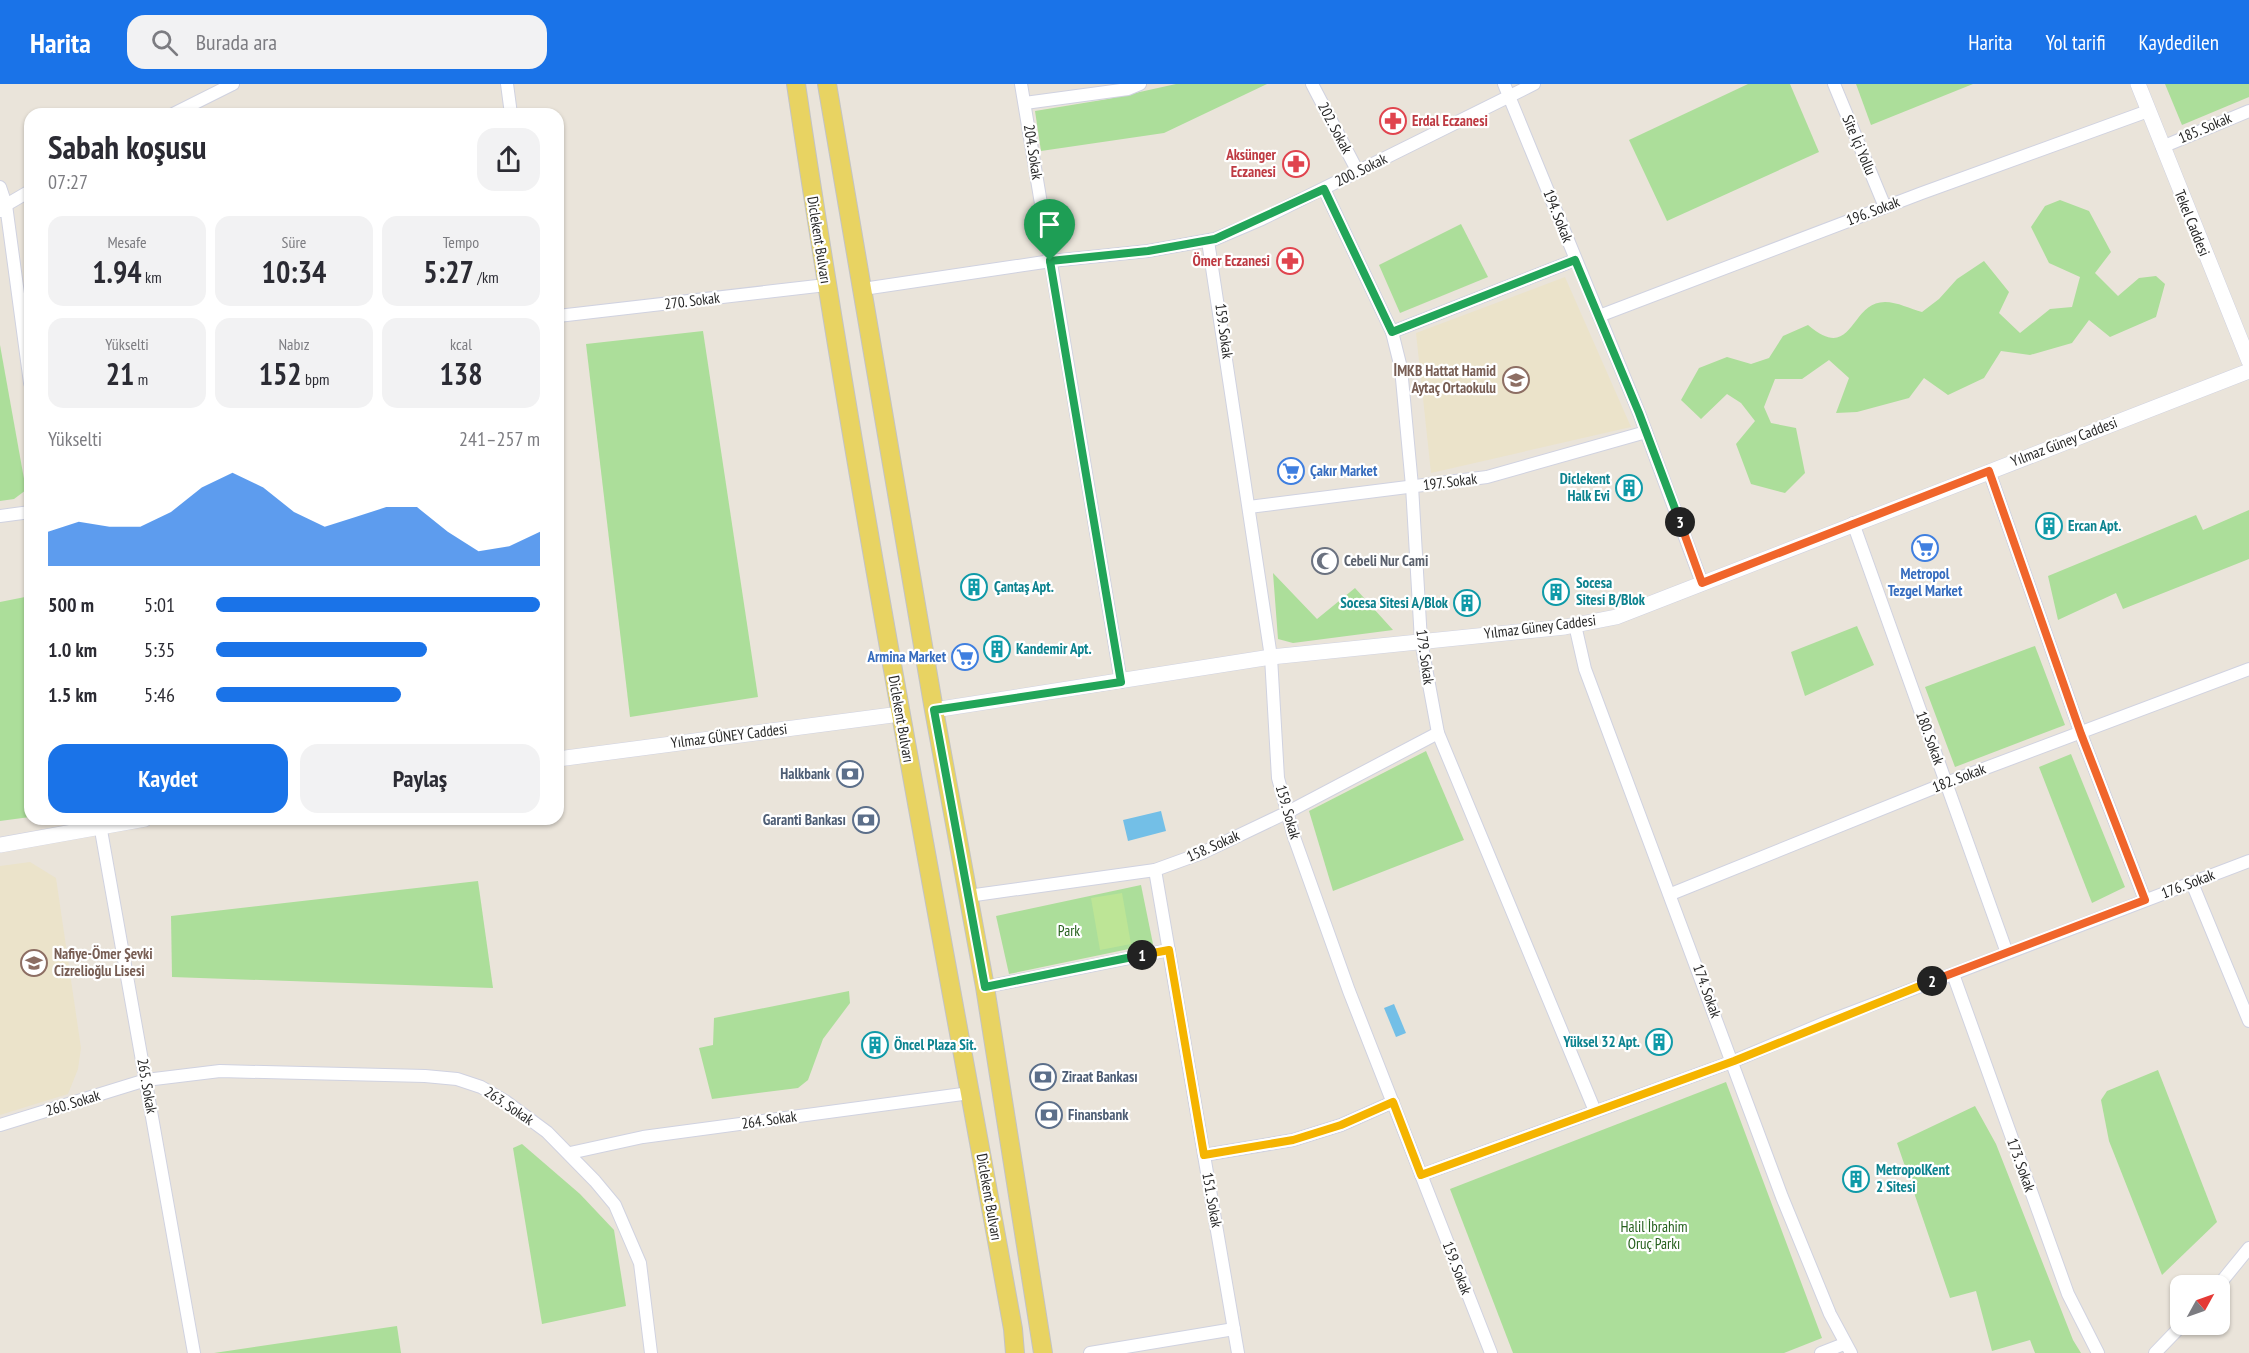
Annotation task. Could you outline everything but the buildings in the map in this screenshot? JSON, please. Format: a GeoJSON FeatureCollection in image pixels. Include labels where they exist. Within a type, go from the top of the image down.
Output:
{"type":"FeatureCollection","features":[{"type":"Feature","properties":{"kind":"main road","name":"Diclekent Bulvarı"},"geometry":{"type":"LineString","coordinates":[[796,84],[826,285],[900,714],[1013,1329],[1015,1353]]}},
{"type":"Feature","properties":{"kind":"main road","name":"Diclekent Bulvarı"},"geometry":{"type":"LineString","coordinates":[[826,84],[934,710],[985,987],[1043,1353]]}},
{"type":"Feature","properties":{"kind":"street"},"geometry":{"type":"LineString","coordinates":[[185,108],[233,84]]}},
{"type":"Feature","properties":{"kind":"street"},"geometry":{"type":"LineString","coordinates":[[507,84],[510,108]]}},
{"type":"Feature","properties":{"kind":"street","name":"204. Sokak"},"geometry":{"type":"LineString","coordinates":[[1021,84],[1121,682]]}},
{"type":"Feature","properties":{"kind":"street"},"geometry":{"type":"LineString","coordinates":[[1025,103],[1140,84]]}},
{"type":"Feature","properties":{"kind":"street","name":"202. Sokak"},"geometry":{"type":"LineString","coordinates":[[1312,84],[1358,172]]}},
{"type":"Feature","properties":{"kind":"street","name":"194. Sokak"},"geometry":{"type":"LineString","coordinates":[[1504,84],[1646,432],[1702,583]]}},
{"type":"Feature","properties":{"kind":"street","name":"200. Sokak"},"geometry":{"type":"LineString","coordinates":[[863,289],[1050,261],[1148,251],[1208,241],[1228,235],[1534,84]]}},
{"type":"Feature","properties":{"kind":"street","name":"Site İçi Yollu"},"geometry":{"type":"LineString","coordinates":[[1834,84],[1885,207]]}},
{"type":"Feature","properties":{"kind":"street","name":"Tekel Caddesi"},"geometry":{"type":"LineString","coordinates":[[2138,84],[2162,147],[2246,343],[2249,361]]}},
{"type":"Feature","properties":{"kind":"street","name":"196. Sokak"},"geometry":{"type":"LineString","coordinates":[[1599,316],[1885,207],[2148,111]]}},
{"type":"Feature","properties":{"kind":"street","name":"185. Sokak"},"geometry":{"type":"LineString","coordinates":[[2162,147],[2249,111]]}},
{"type":"Feature","properties":{"kind":"street"},"geometry":{"type":"LineString","coordinates":[[0,187],[24,344]]}},
{"type":"Feature","properties":{"kind":"street","name":"179. Sokak"},"geometry":{"type":"LineString","coordinates":[[1324,189],[1392,332],[1401,368],[1412,486],[1420,641],[1438,733],[1595,1111]]}},
{"type":"Feature","properties":{"kind":"street"},"geometry":{"type":"LineString","coordinates":[[3,208],[24,195]]}},
{"type":"Feature","properties":{"kind":"street","name":"159. Sokak"},"geometry":{"type":"LineString","coordinates":[[1208,241],[1271,657],[1278,778],[1349,991],[1491,1353]]}},
{"type":"Feature","properties":{"kind":"street"},"geometry":{"type":"LineString","coordinates":[[1392,332],[1575,260]]}},
{"type":"Feature","properties":{"kind":"street","name":"270. Sokak"},"geometry":{"type":"LineString","coordinates":[[564,315],[826,285]]}},
{"type":"Feature","properties":{"kind":"street","name":"Yılmaz Güney Caddesi"},"geometry":{"type":"LineString","coordinates":[[934,710],[1271,657],[1575,625],[1616,617],[2249,371]]}},
{"type":"Feature","properties":{"kind":"street","name":"197. Sokak"},"geometry":{"type":"LineString","coordinates":[[1249,507],[1487,477],[1646,432]]}},
{"type":"Feature","properties":{"kind":"street"},"geometry":{"type":"LineString","coordinates":[[1989,471],[2081,734],[2145,900]]}},
{"type":"Feature","properties":{"kind":"street"},"geometry":{"type":"LineString","coordinates":[[0,516],[24,513]]}},
{"type":"Feature","properties":{"kind":"street","name":"180. Sokak"},"geometry":{"type":"LineString","coordinates":[[1853,523],[2007,953]]}},
{"type":"Feature","properties":{"kind":"street","name":"174. Sokak"},"geometry":{"type":"LineString","coordinates":[[1575,625],[1586,669],[1734,1061],[1782,1197],[1848,1348]]}},
{"type":"Feature","properties":{"kind":"street","name":"182. Sokak"},"geometry":{"type":"LineString","coordinates":[[1671,894],[1946,783],[2249,669]]}},
{"type":"Feature","properties":{"kind":"street","name":"Yılmaz GÜNEY Caddesi"},"geometry":{"type":"LineString","coordinates":[[564,758],[900,714]]}},
{"type":"Feature","properties":{"kind":"street","name":"158. Sokak"},"geometry":{"type":"LineString","coordinates":[[968,896],[1155,870],[1202,853],[1288,812],[1438,733]]}},
{"type":"Feature","properties":{"kind":"street"},"geometry":{"type":"LineString","coordinates":[[0,845],[90,825]]}},
{"type":"Feature","properties":{"kind":"street","name":"265. Sokak"},"geometry":{"type":"LineString","coordinates":[[99,825],[194,1353]]}},
{"type":"Feature","properties":{"kind":"street","name":"176. Sokak"},"geometry":{"type":"LineString","coordinates":[[1421,1175],[1734,1061],[2007,953],[2249,861]]}},
{"type":"Feature","properties":{"kind":"street","name":"151. Sokak"},"geometry":{"type":"LineString","coordinates":[[1155,870],[1238,1353]]}},
{"type":"Feature","properties":{"kind":"street"},"geometry":{"type":"LineString","coordinates":[[2192,883],[2249,1021]]}},
{"type":"Feature","properties":{"kind":"street"},"geometry":{"type":"LineString","coordinates":[[985,987],[1169,950]]}},
{"type":"Feature","properties":{"kind":"street","name":"173. Sokak"},"geometry":{"type":"LineString","coordinates":[[1953,974],[2068,1294],[2098,1353]]}},
{"type":"Feature","properties":{"kind":"street","name":"263. Sokak"},"geometry":{"type":"LineString","coordinates":[[146,1080],[220,1071],[343,1073],[457,1079],[481,1087],[505,1101],[547,1132],[570,1154],[615,1205],[640,1263],[651,1353]]}},
{"type":"Feature","properties":{"kind":"street","name":"260. Sokak"},"geometry":{"type":"LineString","coordinates":[[0,1125],[146,1080]]}},
{"type":"Feature","properties":{"kind":"street","name":"264. Sokak"},"geometry":{"type":"LineString","coordinates":[[570,1154],[643,1137],[970,1093]]}},
{"type":"Feature","properties":{"kind":"street"},"geometry":{"type":"LineString","coordinates":[[1204,1155],[1293,1140],[1341,1125],[1393,1102]]}},
{"type":"Feature","properties":{"kind":"street"},"geometry":{"type":"LineString","coordinates":[[2227,1275],[2249,1248]]}},
{"type":"Feature","properties":{"kind":"street"},"geometry":{"type":"LineString","coordinates":[[1090,1353],[1234,1329]]}},
{"type":"Feature","properties":{"kind":"street"},"geometry":{"type":"LineString","coordinates":[[2155,1353],[2172,1335]]}},
{"type":"Feature","properties":{"kind":"street"},"geometry":{"type":"LineString","coordinates":[[1821,1353],[1848,1348]]}},
{"type":"Feature","properties":{"kind":"shaded area","name":"İMKB Hattat Hamid Aytaç Ortaokulu"},"geometry":{"type":"Polygon","coordinates":[[[1565,277],[1631,427],[1431,473],[1416,333],[1565,277]]]}},
{"type":"Feature","properties":{"kind":"shaded area","name":"Nafiye-Ömer Şevki Cizrelioğlu Lisesi"},"geometry":{"type":"Polygon","coordinates":[[[30,862],[56,878],[81,1048],[78,1069],[68,1094],[0,1115],[0,866],[30,862]]]}},
{"type":"Feature","properties":{"kind":"green space"},"geometry":{"type":"Polygon","coordinates":[[[1176,84],[1267,84],[1164,133],[1041,151],[1035,111],[1108,99],[1176,84]]]}},
{"type":"Feature","properties":{"kind":"green space"},"geometry":{"type":"Polygon","coordinates":[[[1748,84],[1790,84],[1819,152],[1667,221],[1629,140],[1748,84]]]}},
{"type":"Feature","properties":{"kind":"green space"},"geometry":{"type":"Polygon","coordinates":[[[1856,84],[1973,84],[1871,125],[1856,84]]]}},
{"type":"Feature","properties":{"kind":"green space"},"geometry":{"type":"Polygon","coordinates":[[[2165,84],[2249,84],[2249,97],[2182,125],[2165,84]]]}},
{"type":"Feature","properties":{"kind":"green space"},"geometry":{"type":"Polygon","coordinates":[[[2060,200],[2089,211],[2111,252],[2095,273],[2118,296],[2139,278],[2156,276],[2165,284],[2156,317],[2110,337],[2089,320],[2072,343],[2030,355],[2001,351],[1984,378],[1948,395],[1924,378],[1909,398],[1857,412],[1836,413],[1849,378],[1829,360],[1802,379],[1775,379],[1764,407],[1771,423],[1796,428],[1805,473],[1785,493],[1751,484],[1736,444],[1755,421],[1741,403],[1727,394],[1701,419],[1681,400],[1699,368],[1727,357],[1751,364],[1769,358],[1783,336],[1808,325],[1823,335],[1834,338],[1843,335],[1864,311],[1873,305],[1890,302],[1922,312],[1939,299],[1957,279],[1984,261],[2009,292],[1999,313],[2020,333],[2050,309],[2072,307],[2080,277],[2049,263],[2031,227],[2045,206],[2060,200]]]}},
{"type":"Feature","properties":{"kind":"green space"},"geometry":{"type":"Polygon","coordinates":[[[1461,224],[1488,277],[1400,313],[1379,265],[1461,224]]]}},
{"type":"Feature","properties":{"kind":"green space"},"geometry":{"type":"Polygon","coordinates":[[[703,331],[758,697],[630,717],[586,344],[703,331]]]}},
{"type":"Feature","properties":{"kind":"green space"},"geometry":{"type":"Polygon","coordinates":[[[0,345],[24,479],[24,492],[14,499],[0,501],[0,345]]]}},
{"type":"Feature","properties":{"kind":"green space"},"geometry":{"type":"Polygon","coordinates":[[[2249,510],[2249,559],[2123,609],[2116,593],[2058,620],[2048,576],[2196,515],[2203,530],[2249,510]]]}},
{"type":"Feature","properties":{"kind":"green space"},"geometry":{"type":"Polygon","coordinates":[[[1273,573],[1317,619],[1355,588],[1393,630],[1293,643],[1278,639],[1273,573]]]}},
{"type":"Feature","properties":{"kind":"green space"},"geometry":{"type":"Polygon","coordinates":[[[24,597],[24,818],[0,821],[0,602],[24,597]]]}},
{"type":"Feature","properties":{"kind":"green space"},"geometry":{"type":"Polygon","coordinates":[[[1857,626],[1874,665],[1805,696],[1791,652],[1857,626]]]}},
{"type":"Feature","properties":{"kind":"green space"},"geometry":{"type":"Polygon","coordinates":[[[2035,646],[2065,725],[1955,767],[1925,687],[2035,646]]]}},
{"type":"Feature","properties":{"kind":"green space"},"geometry":{"type":"Polygon","coordinates":[[[1426,751],[1464,840],[1333,891],[1309,811],[1426,751]]]}},
{"type":"Feature","properties":{"kind":"green space"},"geometry":{"type":"Polygon","coordinates":[[[2071,754],[2125,887],[2092,903],[2039,767],[2071,754]]]}},
{"type":"Feature","properties":{"kind":"green space"},"geometry":{"type":"Polygon","coordinates":[[[478,881],[493,988],[172,977],[171,916],[478,881]]]}},
{"type":"Feature","properties":{"kind":"green space","name":"Park"},"geometry":{"type":"Polygon","coordinates":[[[1141,885],[1153,944],[1009,974],[996,916],[1141,885]]]}},
{"type":"Feature","properties":{"kind":"green space"},"geometry":{"type":"Polygon","coordinates":[[[1122,893],[1131,944],[1100,950],[1091,898],[1122,893]]]}},
{"type":"Feature","properties":{"kind":"green space"},"geometry":{"type":"Polygon","coordinates":[[[849,991],[850,1003],[823,1039],[808,1080],[798,1088],[712,1099],[699,1048],[713,1045],[714,1018],[849,991]]]}},
{"type":"Feature","properties":{"kind":"green space"},"geometry":{"type":"Polygon","coordinates":[[[2158,1070],[2217,1222],[2162,1275],[2109,1141],[2101,1100],[2107,1091],[2158,1070]]]}},
{"type":"Feature","properties":{"kind":"green space","name":"Halil İbrahim Oruç Parkı"},"geometry":{"type":"Polygon","coordinates":[[[1726,1082],[1822,1338],[1784,1353],[1513,1353],[1450,1189],[1726,1082]]]}},
{"type":"Feature","properties":{"kind":"green space"},"geometry":{"type":"Polygon","coordinates":[[[1975,1106],[1996,1144],[2073,1340],[2081,1353],[2035,1353],[2030,1340],[1992,1351],[1976,1291],[1950,1298],[1897,1143],[1975,1106]]]}},
{"type":"Feature","properties":{"kind":"green space"},"geometry":{"type":"Polygon","coordinates":[[[522,1144],[580,1194],[614,1230],[626,1306],[542,1324],[513,1148],[522,1144]]]}},
{"type":"Feature","properties":{"kind":"green space"},"geometry":{"type":"Polygon","coordinates":[[[397,1326],[401,1353],[214,1353],[397,1326]]]}},
{"type":"Feature","properties":{"kind":"water"},"geometry":{"type":"Polygon","coordinates":[[[1161,811],[1166,831],[1128,841],[1123,820],[1161,811]]]}},
{"type":"Feature","properties":{"kind":"water"},"geometry":{"type":"Polygon","coordinates":[[[1394,1004],[1406,1033],[1396,1037],[1384,1008],[1394,1004]]]}},
{"type":"Feature","properties":{"kind":"place","name":"Erdal Eczanesi"},"geometry":{"type":"Point","coordinates":[1393,121]}},
{"type":"Feature","properties":{"kind":"place","name":"Aksünger Eczanesi"},"geometry":{"type":"Point","coordinates":[1296,164]}},
{"type":"Feature","properties":{"kind":"place","name":"Ömer Eczanesi"},"geometry":{"type":"Point","coordinates":[1290,261]}},
{"type":"Feature","properties":{"kind":"place","name":"İMKB Hattat Hamid Aytaç Ortaokulu"},"geometry":{"type":"Point","coordinates":[1516,380]}},
{"type":"Feature","properties":{"kind":"place","name":"Çakır Market"},"geometry":{"type":"Point","coordinates":[1291,471]}},
{"type":"Feature","properties":{"kind":"place","name":"Diclekent Halk Evi"},"geometry":{"type":"Point","coordinates":[1629,488]}},
{"type":"Feature","properties":{"kind":"place","name":"Ercan Apt."},"geometry":{"type":"Point","coordinates":[2049,526]}},
{"type":"Feature","properties":{"kind":"place","name":"Metropol Tezgel Market"},"geometry":{"type":"Point","coordinates":[1925,548]}},
{"type":"Feature","properties":{"kind":"place","name":"Cebeli Nur Cami"},"geometry":{"type":"Point","coordinates":[1325,561]}},
{"type":"Feature","properties":{"kind":"place","name":"Çantaş Apt."},"geometry":{"type":"Point","coordinates":[974,587]}},
{"type":"Feature","properties":{"kind":"place","name":"Socesa Sitesi B/Blok"},"geometry":{"type":"Point","coordinates":[1556,592]}},
{"type":"Feature","properties":{"kind":"place","name":"Socesa Sitesi A/Blok"},"geometry":{"type":"Point","coordinates":[1467,603]}},
{"type":"Feature","properties":{"kind":"place","name":"Kandemir Apt."},"geometry":{"type":"Point","coordinates":[997,649]}},
{"type":"Feature","properties":{"kind":"place","name":"Armina Market"},"geometry":{"type":"Point","coordinates":[965,657]}},
{"type":"Feature","properties":{"kind":"place","name":"Halkbank"},"geometry":{"type":"Point","coordinates":[850,774]}},
{"type":"Feature","properties":{"kind":"place","name":"Garanti Bankası"},"geometry":{"type":"Point","coordinates":[866,820]}},
{"type":"Feature","properties":{"kind":"place","name":"Nafiye-Ömer Şevki Cizrelioğlu Lisesi"},"geometry":{"type":"Point","coordinates":[34,963]}},
{"type":"Feature","properties":{"kind":"place","name":"Yüksel 32 Apt."},"geometry":{"type":"Point","coordinates":[1659,1042]}},
{"type":"Feature","properties":{"kind":"place","name":"Öncel Plaza Sit."},"geometry":{"type":"Point","coordinates":[875,1045]}},
{"type":"Feature","properties":{"kind":"place","name":"Ziraat Bankası"},"geometry":{"type":"Point","coordinates":[1043,1077]}},
{"type":"Feature","properties":{"kind":"place","name":"Finansbank"},"geometry":{"type":"Point","coordinates":[1049,1115]}},
{"type":"Feature","properties":{"kind":"place","name":"MetropolKent 2 Sitesi"},"geometry":{"type":"Point","coordinates":[1856,1179]}},
{"type":"Feature","properties":{"kind":"route"},"geometry":{"type":"LineString","coordinates":[[1324,189],[1392,332],[1575,260],[1639,413],[1702,583],[1989,471],[2081,734],[2145,900],[1829,1021],[1734,1061],[1421,1175],[1393,1102],[1341,1125],[1293,1140],[1204,1155],[1169,950],[985,987],[934,710],[1121,682],[1050,261],[1148,251],[1215,239],[1324,189]]}}]}
